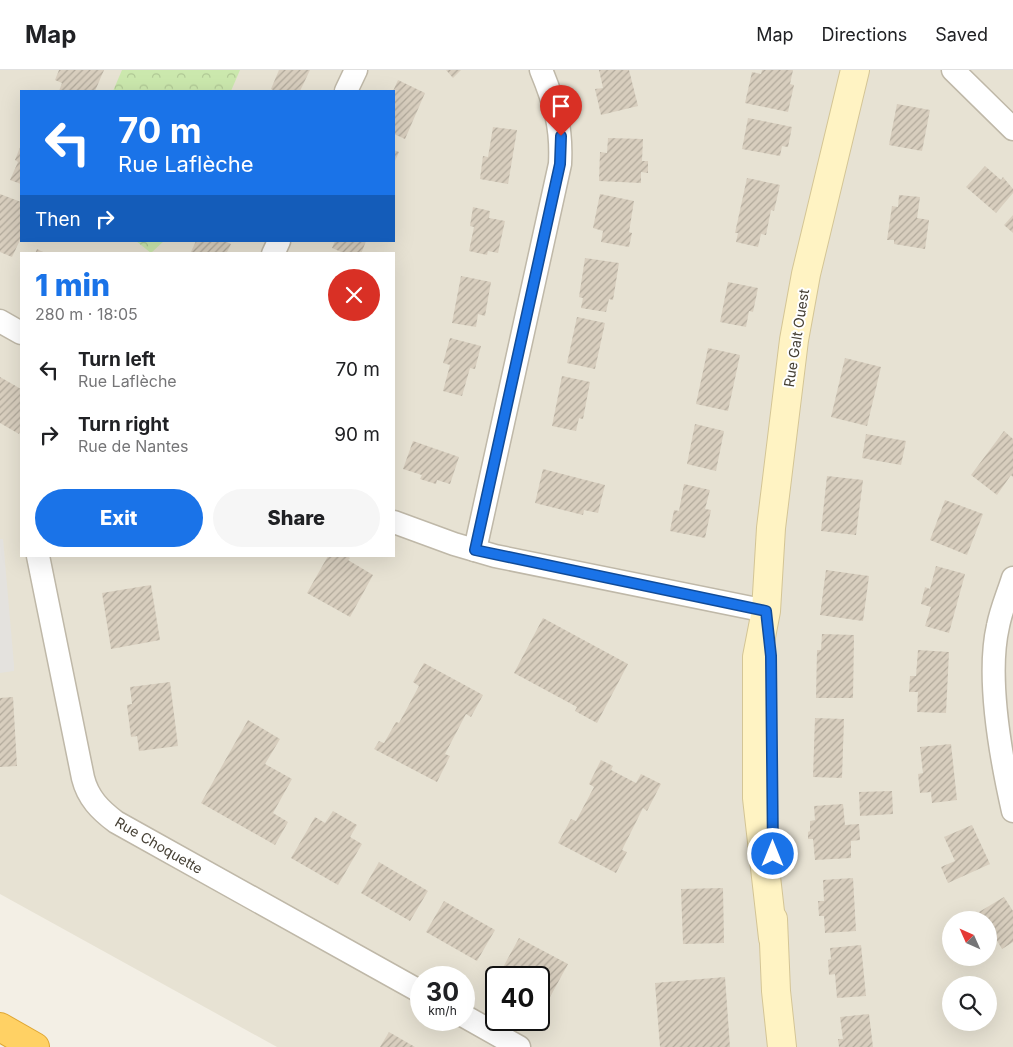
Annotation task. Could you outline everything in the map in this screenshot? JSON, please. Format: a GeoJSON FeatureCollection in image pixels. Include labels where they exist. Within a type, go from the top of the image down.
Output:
{"type":"FeatureCollection","features":[{"type":"Feature","properties":{"kind":"highway"},"geometry":{"type":"LineString","coordinates":[[0,1027],[36,1047]]}},
{"type":"Feature","properties":{"kind":"street"},"geometry":{"type":"LineString","coordinates":[[346,90],[356,70]]}},
{"type":"Feature","properties":{"kind":"street"},"geometry":{"type":"LineString","coordinates":[[475,550],[560,164],[561,136],[554,101],[541,70]]}},
{"type":"Feature","properties":{"kind":"street","name":"Rue Galt Ouest"},"geometry":{"type":"LineString","coordinates":[[782,1047],[773,938],[771,656],[766,611],[771,528],[794,340],[806,274],[855,70]]}},
{"type":"Feature","properties":{"kind":"street"},"geometry":{"type":"LineString","coordinates":[[952,70],[1013,129]]}},
{"type":"Feature","properties":{"kind":"street"},"geometry":{"type":"LineString","coordinates":[[0,321],[20,332]]}},
{"type":"Feature","properties":{"kind":"street"},"geometry":{"type":"LineString","coordinates":[[395,522],[475,550],[686,596],[766,611]]}},
{"type":"Feature","properties":{"kind":"street","name":"Rue Choquette"},"geometry":{"type":"LineString","coordinates":[[38,557],[83,778],[89,794],[99,808],[122,825],[410,986]]}},
{"type":"Feature","properties":{"kind":"street"},"geometry":{"type":"LineString","coordinates":[[1013,578],[998,626],[994,663],[996,706],[1005,774],[1013,811]]}},
{"type":"Feature","properties":{"kind":"street"},"geometry":{"type":"LineString","coordinates":[[475,1022],[519,1047]]}},
{"type":"Feature","properties":{"kind":"shaded area"},"geometry":{"type":"Polygon","coordinates":[[[0,70],[1013,70],[1013,1047],[277,1047],[0,894],[0,70]]]}},
{"type":"Feature","properties":{"kind":"shaded area"},"geometry":{"type":"Polygon","coordinates":[[[0,539],[3,539],[14,671],[0,673],[0,539]]]}},
{"type":"Feature","properties":{"kind":"green space"},"geometry":{"type":"Polygon","coordinates":[[[122,70],[240,70],[231,90],[113,90],[122,70]]]}},
{"type":"Feature","properties":{"kind":"green space"},"geometry":{"type":"Polygon","coordinates":[[[137,242],[163,242],[152,252],[137,242]]]}},
{"type":"Feature","properties":{"kind":"building"},"geometry":{"type":"Polygon","coordinates":[[[59,70],[104,70],[95,90],[59,90],[62,83],[55,80],[59,70]]]}},
{"type":"Feature","properties":{"kind":"building"},"geometry":{"type":"Polygon","coordinates":[[[279,70],[310,70],[300,90],[271,89],[279,70]]]}},
{"type":"Feature","properties":{"kind":"building"},"geometry":{"type":"Polygon","coordinates":[[[446,70],[461,70],[453,78],[446,70]]]}},
{"type":"Feature","properties":{"kind":"building"},"geometry":{"type":"Polygon","coordinates":[[[599,70],[629,70],[638,106],[601,115],[595,89],[603,88],[599,70]]]}},
{"type":"Feature","properties":{"kind":"building"},"geometry":{"type":"Polygon","coordinates":[[[762,70],[793,70],[790,84],[794,85],[788,112],[745,103],[752,72],[761,74],[762,70]]]}},
{"type":"Feature","properties":{"kind":"building"},"geometry":{"type":"Polygon","coordinates":[[[398,80],[425,93],[405,139],[395,134],[395,90],[393,90],[398,80]]]}},
{"type":"Feature","properties":{"kind":"building"},"geometry":{"type":"Polygon","coordinates":[[[897,104],[930,110],[922,151],[889,145],[897,104]]]}},
{"type":"Feature","properties":{"kind":"building"},"geometry":{"type":"Polygon","coordinates":[[[748,118],[792,127],[788,147],[782,146],[780,156],[742,149],[748,118]]]}},
{"type":"Feature","properties":{"kind":"building"},"geometry":{"type":"Polygon","coordinates":[[[493,127],[517,130],[508,184],[480,179],[483,156],[488,157],[493,127]]]}},
{"type":"Feature","properties":{"kind":"building"},"geometry":{"type":"Polygon","coordinates":[[[608,138],[643,139],[642,161],[648,161],[648,173],[641,172],[641,183],[599,181],[600,152],[607,153],[608,138]]]}},
{"type":"Feature","properties":{"kind":"building"},"geometry":{"type":"Polygon","coordinates":[[[20,148],[20,184],[10,180],[18,162],[15,160],[20,148]]]}},
{"type":"Feature","properties":{"kind":"building"},"geometry":{"type":"Polygon","coordinates":[[[395,150],[399,152],[395,161],[395,150]]]}},
{"type":"Feature","properties":{"kind":"building"},"geometry":{"type":"Polygon","coordinates":[[[985,166],[1001,180],[1003,177],[1013,189],[1013,193],[996,213],[966,187],[985,166]]]}},
{"type":"Feature","properties":{"kind":"building"},"geometry":{"type":"Polygon","coordinates":[[[747,178],[780,185],[774,211],[771,210],[766,235],[761,234],[758,247],[736,242],[738,233],[735,233],[747,178]]]}},
{"type":"Feature","properties":{"kind":"building"},"geometry":{"type":"Polygon","coordinates":[[[0,194],[20,202],[20,240],[12,257],[0,252],[0,194]]]}},
{"type":"Feature","properties":{"kind":"building"},"geometry":{"type":"Polygon","coordinates":[[[600,194],[634,201],[629,232],[632,233],[629,247],[601,242],[603,231],[593,228],[600,194]]]}},
{"type":"Feature","properties":{"kind":"building"},"geometry":{"type":"Polygon","coordinates":[[[899,195],[920,197],[917,218],[929,220],[925,249],[894,244],[894,240],[887,240],[892,206],[898,207],[899,195]]]}},
{"type":"Feature","properties":{"kind":"building"},"geometry":{"type":"Polygon","coordinates":[[[473,207],[490,211],[489,218],[505,221],[498,253],[488,251],[487,255],[469,251],[474,227],[470,226],[473,207]]]}},
{"type":"Feature","properties":{"kind":"building"},"geometry":{"type":"Polygon","coordinates":[[[1013,215],[1013,233],[1004,225],[1013,215]]]}},
{"type":"Feature","properties":{"kind":"building"},"geometry":{"type":"Polygon","coordinates":[[[196,242],[227,242],[231,244],[227,252],[191,252],[196,242]]]}},
{"type":"Feature","properties":{"kind":"building"},"geometry":{"type":"Polygon","coordinates":[[[335,242],[366,242],[362,252],[341,252],[332,248],[335,242]]]}},
{"type":"Feature","properties":{"kind":"building"},"geometry":{"type":"Polygon","coordinates":[[[585,258],[619,263],[613,300],[609,299],[606,312],[581,308],[583,298],[579,297],[585,258]]]}},
{"type":"Feature","properties":{"kind":"building"},"geometry":{"type":"Polygon","coordinates":[[[461,276],[491,282],[485,316],[478,314],[476,327],[452,323],[461,276]]]}},
{"type":"Feature","properties":{"kind":"building"},"geometry":{"type":"Polygon","coordinates":[[[728,282],[758,288],[753,312],[749,311],[746,327],[720,322],[728,282]]]}},
{"type":"Feature","properties":{"kind":"building"},"geometry":{"type":"Polygon","coordinates":[[[577,317],[605,323],[595,369],[567,363],[577,317]]]}},
{"type":"Feature","properties":{"kind":"building"},"geometry":{"type":"Polygon","coordinates":[[[450,338],[481,346],[475,369],[470,368],[462,396],[443,391],[450,365],[443,363],[450,338]]]}},
{"type":"Feature","properties":{"kind":"building"},"geometry":{"type":"Polygon","coordinates":[[[708,348],[740,355],[728,411],[696,404],[708,348]]]}},
{"type":"Feature","properties":{"kind":"building"},"geometry":{"type":"Polygon","coordinates":[[[845,358],[881,367],[867,426],[831,417],[845,358]]]}},
{"type":"Feature","properties":{"kind":"building"},"geometry":{"type":"Polygon","coordinates":[[[562,376],[590,382],[583,419],[579,418],[576,431],[552,426],[562,376]]]}},
{"type":"Feature","properties":{"kind":"building"},"geometry":{"type":"Polygon","coordinates":[[[0,377],[20,388],[19,434],[0,423],[0,377]]]}},
{"type":"Feature","properties":{"kind":"building"},"geometry":{"type":"Polygon","coordinates":[[[695,424],[724,431],[716,471],[687,464],[695,424]]]}},
{"type":"Feature","properties":{"kind":"building"},"geometry":{"type":"Polygon","coordinates":[[[1004,431],[1013,439],[1013,477],[1011,475],[997,495],[971,475],[1004,431]]]}},
{"type":"Feature","properties":{"kind":"building"},"geometry":{"type":"Polygon","coordinates":[[[866,434],[906,441],[901,465],[862,458],[866,434]]]}},
{"type":"Feature","properties":{"kind":"building"},"geometry":{"type":"Polygon","coordinates":[[[413,441],[459,457],[450,484],[437,480],[436,484],[420,479],[422,475],[403,469],[413,441]]]}},
{"type":"Feature","properties":{"kind":"building"},"geometry":{"type":"Polygon","coordinates":[[[543,469],[605,485],[598,513],[584,510],[583,515],[535,503],[543,469]]]}},
{"type":"Feature","properties":{"kind":"building"},"geometry":{"type":"Polygon","coordinates":[[[827,476],[863,480],[856,535],[821,531],[827,476]]]}},
{"type":"Feature","properties":{"kind":"building"},"geometry":{"type":"Polygon","coordinates":[[[684,484],[710,490],[705,509],[711,510],[705,538],[670,531],[674,510],[679,511],[684,484]]]}},
{"type":"Feature","properties":{"kind":"building"},"geometry":{"type":"Polygon","coordinates":[[[945,500],[983,514],[967,555],[930,540],[945,500]]]}},
{"type":"Feature","properties":{"kind":"building"},"geometry":{"type":"Polygon","coordinates":[[[327,557],[348,557],[350,558],[348,560],[373,575],[350,617],[307,593],[327,557]]]}},
{"type":"Feature","properties":{"kind":"building"},"geometry":{"type":"Polygon","coordinates":[[[936,566],[965,574],[949,633],[925,626],[931,607],[921,604],[925,587],[930,589],[936,566]]]}},
{"type":"Feature","properties":{"kind":"building"},"geometry":{"type":"Polygon","coordinates":[[[826,570],[869,576],[863,621],[820,615],[826,570]]]}},
{"type":"Feature","properties":{"kind":"building"},"geometry":{"type":"Polygon","coordinates":[[[151,585],[160,640],[111,649],[102,593],[151,585]]]}},
{"type":"Feature","properties":{"kind":"building"},"geometry":{"type":"Polygon","coordinates":[[[543,618],[628,664],[597,723],[575,711],[577,707],[514,673],[543,618]]]}},
{"type":"Feature","properties":{"kind":"building"},"geometry":{"type":"Polygon","coordinates":[[[822,634],[854,635],[853,698],[816,698],[817,650],[821,650],[822,634]]]}},
{"type":"Feature","properties":{"kind":"building"},"geometry":{"type":"Polygon","coordinates":[[[918,650],[949,652],[946,713],[917,712],[918,692],[909,692],[910,676],[916,676],[918,650]]]}},
{"type":"Feature","properties":{"kind":"building"},"geometry":{"type":"Polygon","coordinates":[[[424,663],[483,695],[471,717],[466,714],[445,754],[450,756],[437,782],[374,749],[379,741],[384,743],[396,722],[399,723],[419,686],[413,682],[424,663]]]}},
{"type":"Feature","properties":{"kind":"building"},"geometry":{"type":"Polygon","coordinates":[[[170,682],[178,746],[139,751],[137,736],[131,737],[127,705],[132,704],[130,687],[170,682]]]}},
{"type":"Feature","properties":{"kind":"building"},"geometry":{"type":"Polygon","coordinates":[[[13,697],[17,766],[0,767],[0,698],[13,697]]]}},
{"type":"Feature","properties":{"kind":"building"},"geometry":{"type":"Polygon","coordinates":[[[815,718],[844,719],[842,778],[813,777],[815,718]]]}},
{"type":"Feature","properties":{"kind":"building"},"geometry":{"type":"Polygon","coordinates":[[[248,720],[280,739],[265,764],[292,779],[273,813],[288,822],[275,845],[201,803],[248,720]]]}},
{"type":"Feature","properties":{"kind":"building"},"geometry":{"type":"Polygon","coordinates":[[[951,744],[957,800],[932,803],[931,792],[920,793],[918,774],[923,773],[920,747],[951,744]]]}},
{"type":"Feature","properties":{"kind":"building"},"geometry":{"type":"Polygon","coordinates":[[[601,760],[613,766],[611,770],[636,783],[641,774],[661,784],[647,811],[643,808],[622,850],[627,852],[616,873],[558,843],[571,819],[576,821],[594,787],[589,784],[601,760]]]}},
{"type":"Feature","properties":{"kind":"building"},"geometry":{"type":"Polygon","coordinates":[[[892,791],[893,814],[860,816],[859,792],[892,791]]]}},
{"type":"Feature","properties":{"kind":"building"},"geometry":{"type":"Polygon","coordinates":[[[843,804],[845,825],[859,824],[860,840],[851,841],[851,858],[815,860],[813,839],[808,839],[810,821],[815,820],[814,806],[843,804]]]}},
{"type":"Feature","properties":{"kind":"building"},"geometry":{"type":"Polygon","coordinates":[[[333,811],[357,825],[350,837],[362,844],[338,885],[291,858],[315,817],[325,823],[333,811]]]}},
{"type":"Feature","properties":{"kind":"building"},"geometry":{"type":"Polygon","coordinates":[[[972,825],[990,864],[948,883],[941,867],[955,861],[944,837],[972,825]]]}},
{"type":"Feature","properties":{"kind":"building"},"geometry":{"type":"Polygon","coordinates":[[[379,862],[428,891],[410,921],[361,893],[379,862]]]}},
{"type":"Feature","properties":{"kind":"building"},"geometry":{"type":"Polygon","coordinates":[[[853,878],[856,931],[825,933],[824,916],[819,916],[818,901],[824,901],[823,880],[853,878]]]}},
{"type":"Feature","properties":{"kind":"building"},"geometry":{"type":"Polygon","coordinates":[[[723,888],[724,943],[683,944],[681,889],[723,888]]]}},
{"type":"Feature","properties":{"kind":"building"},"geometry":{"type":"Polygon","coordinates":[[[1004,897],[1013,911],[1013,942],[1002,949],[998,942],[998,911],[981,911],[1004,897]]]}},
{"type":"Feature","properties":{"kind":"building"},"geometry":{"type":"Polygon","coordinates":[[[444,901],[495,930],[477,961],[426,932],[444,901]]]}},
{"type":"Feature","properties":{"kind":"building"},"geometry":{"type":"Polygon","coordinates":[[[519,938],[568,964],[550,997],[550,966],[504,966],[519,938]]]}},
{"type":"Feature","properties":{"kind":"building"},"geometry":{"type":"Polygon","coordinates":[[[861,945],[866,996],[837,998],[835,974],[829,975],[828,960],[831,959],[830,948],[861,945]]]}},
{"type":"Feature","properties":{"kind":"building"},"geometry":{"type":"Polygon","coordinates":[[[725,977],[730,1047],[660,1047],[655,983],[725,977]]]}},
{"type":"Feature","properties":{"kind":"building"},"geometry":{"type":"Polygon","coordinates":[[[869,1014],[873,1047],[839,1047],[838,1039],[843,1039],[840,1017],[869,1014]]]}},
{"type":"Feature","properties":{"kind":"building"},"geometry":{"type":"Polygon","coordinates":[[[389,1032],[415,1047],[380,1047],[389,1032]]]}},
{"type":"Feature","properties":{"kind":"route"},"geometry":{"type":"LineString","coordinates":[[561,136],[560,164],[475,550],[724,604],[766,611],[771,656],[773,854]]}}]}
